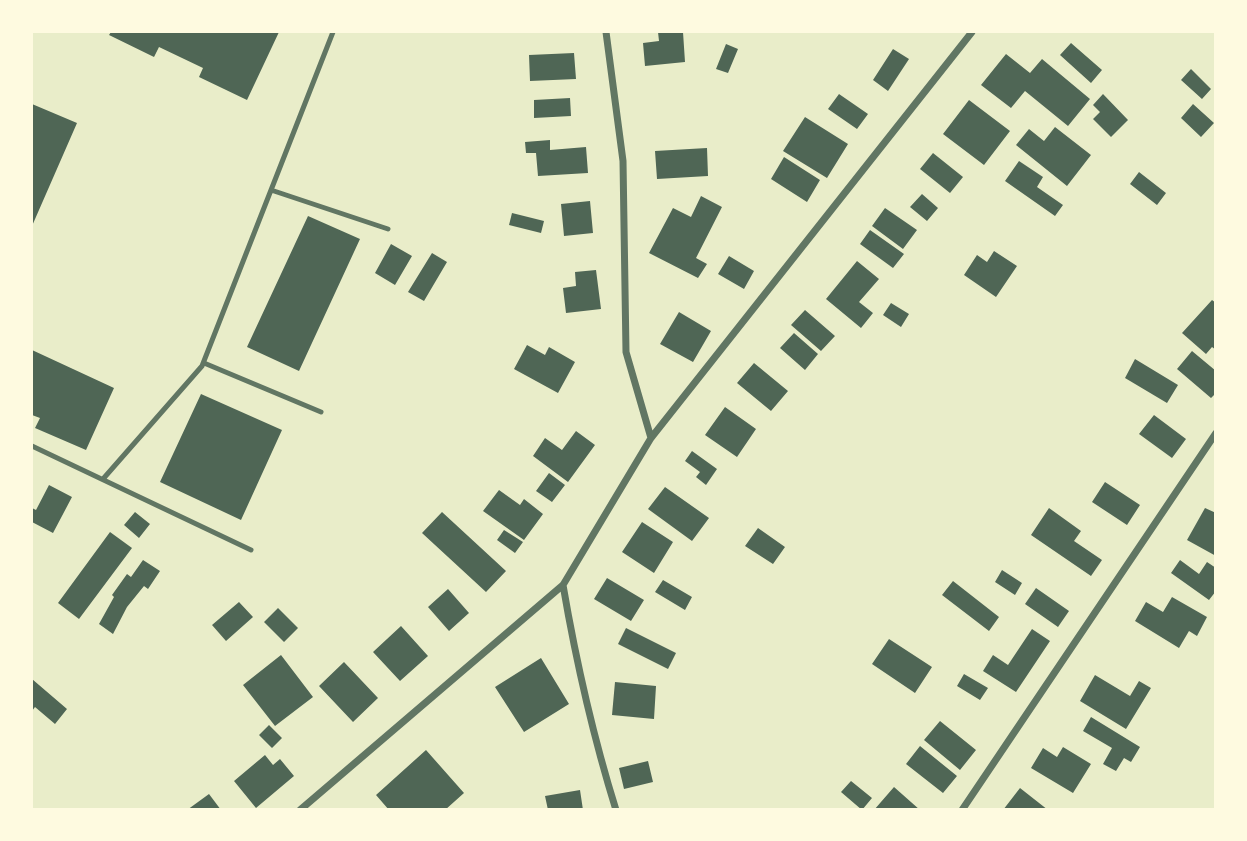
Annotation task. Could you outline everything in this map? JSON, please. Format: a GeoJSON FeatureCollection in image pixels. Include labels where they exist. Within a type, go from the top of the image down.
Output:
{"type":"FeatureCollection","features":[{"type":"Feature","properties":{"kind":"street"},"geometry":{"type":"LineString","coordinates":[[606,32],[623,161],[626,352],[651,438]]}},
{"type":"Feature","properties":{"kind":"street"},"geometry":{"type":"LineString","coordinates":[[300,810],[564,585],[651,438],[972,32]]}},
{"type":"Feature","properties":{"kind":"street"},"geometry":{"type":"LineString","coordinates":[[962,810],[1216,433]]}},
{"type":"Feature","properties":{"kind":"street"},"geometry":{"type":"LineString","coordinates":[[564,585],[576,653],[600,758],[616,810]]}},
{"type":"Feature","properties":{"kind":"lane"},"geometry":{"type":"LineString","coordinates":[[103,479],[204,363],[333,32]]}},
{"type":"Feature","properties":{"kind":"lane"},"geometry":{"type":"LineString","coordinates":[[271,190],[387,229]]}},
{"type":"Feature","properties":{"kind":"lane"},"geometry":{"type":"LineString","coordinates":[[204,363],[321,412]]}},
{"type":"Feature","properties":{"kind":"lane"},"geometry":{"type":"LineString","coordinates":[[32,446],[251,550]]}},
{"type":"Feature","properties":{"kind":"building"},"geometry":{"type":"Polygon","coordinates":[[[111,32],[279,32],[247,100],[199,77],[203,68],[159,47],[154,57],[109,35],[111,32]]]}},
{"type":"Feature","properties":{"kind":"building"},"geometry":{"type":"Polygon","coordinates":[[[658,32],[683,32],[685,62],[645,66],[643,43],[659,41],[658,32]]]}},
{"type":"Feature","properties":{"kind":"building"},"geometry":{"type":"Polygon","coordinates":[[[1071,43],[1102,70],[1091,83],[1060,55],[1071,43]]]}},
{"type":"Feature","properties":{"kind":"building"},"geometry":{"type":"Polygon","coordinates":[[[726,44],[738,49],[728,73],[716,69],[726,44]]]}},
{"type":"Feature","properties":{"kind":"building"},"geometry":{"type":"Polygon","coordinates":[[[893,49],[909,59],[888,91],[873,80],[893,49]]]}},
{"type":"Feature","properties":{"kind":"building"},"geometry":{"type":"Polygon","coordinates":[[[574,53],[576,79],[530,81],[529,55],[574,53]]]}},
{"type":"Feature","properties":{"kind":"building"},"geometry":{"type":"Polygon","coordinates":[[[1006,54],[1030,73],[1042,59],[1090,99],[1068,126],[1025,91],[1011,108],[981,85],[1006,54]]]}},
{"type":"Feature","properties":{"kind":"building"},"geometry":{"type":"Polygon","coordinates":[[[1191,69],[1211,89],[1202,99],[1181,80],[1191,69]]]}},
{"type":"Feature","properties":{"kind":"building"},"geometry":{"type":"Polygon","coordinates":[[[839,94],[868,114],[857,129],[828,109],[839,94]]]}},
{"type":"Feature","properties":{"kind":"building"},"geometry":{"type":"Polygon","coordinates":[[[1103,94],[1128,120],[1111,137],[1093,119],[1100,112],[1093,105],[1103,94]]]}},
{"type":"Feature","properties":{"kind":"building"},"geometry":{"type":"Polygon","coordinates":[[[570,98],[571,116],[534,118],[534,100],[570,98]]]}},
{"type":"Feature","properties":{"kind":"building"},"geometry":{"type":"Polygon","coordinates":[[[969,100],[1010,131],[984,165],[943,134],[969,100]]]}},
{"type":"Feature","properties":{"kind":"building"},"geometry":{"type":"Polygon","coordinates":[[[32,104],[77,123],[32,226],[32,104]]]}},
{"type":"Feature","properties":{"kind":"building"},"geometry":{"type":"Polygon","coordinates":[[[1193,104],[1214,123],[1201,137],[1181,118],[1193,104]]]}},
{"type":"Feature","properties":{"kind":"building"},"geometry":{"type":"Polygon","coordinates":[[[805,117],[848,144],[827,178],[783,151],[805,117]]]}},
{"type":"Feature","properties":{"kind":"building"},"geometry":{"type":"Polygon","coordinates":[[[1055,127],[1091,155],[1067,186],[1016,145],[1029,129],[1044,141],[1055,127]]]}},
{"type":"Feature","properties":{"kind":"building"},"geometry":{"type":"Polygon","coordinates":[[[550,140],[550,150],[586,147],[588,173],[538,176],[536,153],[526,153],[525,142],[550,140]]]}},
{"type":"Feature","properties":{"kind":"building"},"geometry":{"type":"Polygon","coordinates":[[[707,148],[708,176],[657,179],[655,151],[707,148]]]}},
{"type":"Feature","properties":{"kind":"building"},"geometry":{"type":"Polygon","coordinates":[[[933,153],[963,177],[950,193],[920,169],[933,153]]]}},
{"type":"Feature","properties":{"kind":"building"},"geometry":{"type":"Polygon","coordinates":[[[784,157],[820,180],[807,202],[771,179],[784,157]]]}},
{"type":"Feature","properties":{"kind":"building"},"geometry":{"type":"Polygon","coordinates":[[[1019,161],[1043,177],[1037,187],[1063,205],[1055,216],[1005,181],[1019,161]]]}},
{"type":"Feature","properties":{"kind":"building"},"geometry":{"type":"Polygon","coordinates":[[[1139,172],[1166,193],[1157,205],[1130,184],[1139,172]]]}},
{"type":"Feature","properties":{"kind":"building"},"geometry":{"type":"Polygon","coordinates":[[[922,194],[938,208],[927,221],[910,207],[922,194]]]}},
{"type":"Feature","properties":{"kind":"building"},"geometry":{"type":"Polygon","coordinates":[[[701,196],[722,207],[696,258],[707,264],[698,278],[649,253],[673,208],[691,217],[701,196]]]}},
{"type":"Feature","properties":{"kind":"building"},"geometry":{"type":"Polygon","coordinates":[[[590,201],[593,233],[564,236],[561,204],[590,201]]]}},
{"type":"Feature","properties":{"kind":"building"},"geometry":{"type":"Polygon","coordinates":[[[885,208],[917,230],[903,249],[872,226],[885,208]]]}},
{"type":"Feature","properties":{"kind":"building"},"geometry":{"type":"Polygon","coordinates":[[[512,213],[544,221],[541,233],[509,225],[512,213]]]}},
{"type":"Feature","properties":{"kind":"building"},"geometry":{"type":"Polygon","coordinates":[[[308,216],[360,239],[299,371],[247,347],[308,216]]]}},
{"type":"Feature","properties":{"kind":"building"},"geometry":{"type":"Polygon","coordinates":[[[870,230],[904,254],[893,268],[860,244],[870,230]]]}},
{"type":"Feature","properties":{"kind":"building"},"geometry":{"type":"Polygon","coordinates":[[[391,244],[412,256],[395,285],[375,273],[391,244]]]}},
{"type":"Feature","properties":{"kind":"building"},"geometry":{"type":"Polygon","coordinates":[[[994,251],[1017,266],[996,297],[964,275],[977,255],[987,262],[994,251]]]}},
{"type":"Feature","properties":{"kind":"building"},"geometry":{"type":"Polygon","coordinates":[[[432,253],[447,262],[424,301],[408,292],[432,253]]]}},
{"type":"Feature","properties":{"kind":"building"},"geometry":{"type":"Polygon","coordinates":[[[729,256],[754,271],[744,289],[718,274],[729,256]]]}},
{"type":"Feature","properties":{"kind":"building"},"geometry":{"type":"Polygon","coordinates":[[[857,261],[879,279],[859,302],[873,313],[861,328],[826,299],[857,261]]]}},
{"type":"Feature","properties":{"kind":"building"},"geometry":{"type":"Polygon","coordinates":[[[596,270],[601,309],[566,313],[563,288],[576,286],[575,272],[596,270]]]}},
{"type":"Feature","properties":{"kind":"building"},"geometry":{"type":"Polygon","coordinates":[[[1212,300],[1216,303],[1216,350],[1212,347],[1206,354],[1182,333],[1212,300]]]}},
{"type":"Feature","properties":{"kind":"building"},"geometry":{"type":"Polygon","coordinates":[[[891,303],[909,314],[901,327],[883,315],[891,303]]]}},
{"type":"Feature","properties":{"kind":"building"},"geometry":{"type":"Polygon","coordinates":[[[805,310],[835,336],[821,351],[791,325],[805,310]]]}},
{"type":"Feature","properties":{"kind":"building"},"geometry":{"type":"Polygon","coordinates":[[[679,312],[711,331],[693,362],[660,344],[679,312]]]}},
{"type":"Feature","properties":{"kind":"building"},"geometry":{"type":"Polygon","coordinates":[[[794,333],[818,354],[805,370],[780,348],[794,333]]]}},
{"type":"Feature","properties":{"kind":"building"},"geometry":{"type":"Polygon","coordinates":[[[527,345],[545,355],[549,347],[575,362],[558,393],[514,369],[527,345]]]}},
{"type":"Feature","properties":{"kind":"building"},"geometry":{"type":"Polygon","coordinates":[[[32,350],[114,388],[86,450],[35,428],[40,418],[32,415],[32,350]]]}},
{"type":"Feature","properties":{"kind":"building"},"geometry":{"type":"Polygon","coordinates":[[[1192,351],[1216,371],[1216,393],[1211,398],[1177,369],[1192,351]]]}},
{"type":"Feature","properties":{"kind":"building"},"geometry":{"type":"Polygon","coordinates":[[[1135,359],[1178,385],[1167,403],[1125,378],[1135,359]]]}},
{"type":"Feature","properties":{"kind":"building"},"geometry":{"type":"Polygon","coordinates":[[[754,363],[788,391],[771,411],[737,383],[754,363]]]}},
{"type":"Feature","properties":{"kind":"building"},"geometry":{"type":"Polygon","coordinates":[[[201,394],[282,430],[241,520],[160,482],[201,394]]]}},
{"type":"Feature","properties":{"kind":"building"},"geometry":{"type":"Polygon","coordinates":[[[725,407],[756,429],[737,457],[705,435],[725,407]]]}},
{"type":"Feature","properties":{"kind":"building"},"geometry":{"type":"Polygon","coordinates":[[[1154,415],[1186,439],[1172,458],[1139,434],[1154,415]]]}},
{"type":"Feature","properties":{"kind":"building"},"geometry":{"type":"Polygon","coordinates":[[[576,431],[595,445],[568,482],[533,456],[545,438],[562,450],[576,431]]]}},
{"type":"Feature","properties":{"kind":"building"},"geometry":{"type":"Polygon","coordinates":[[[692,451],[717,469],[706,485],[696,477],[700,472],[685,461],[692,451]]]}},
{"type":"Feature","properties":{"kind":"building"},"geometry":{"type":"Polygon","coordinates":[[[549,473],[565,485],[552,502],[536,491],[549,473]]]}},
{"type":"Feature","properties":{"kind":"building"},"geometry":{"type":"Polygon","coordinates":[[[1105,482],[1140,505],[1127,525],[1092,502],[1105,482]]]}},
{"type":"Feature","properties":{"kind":"building"},"geometry":{"type":"Polygon","coordinates":[[[49,485],[72,497],[53,533],[32,522],[32,508],[36,510],[49,485]]]}},
{"type":"Feature","properties":{"kind":"building"},"geometry":{"type":"Polygon","coordinates":[[[665,487],[709,518],[692,541],[648,509],[665,487]]]}},
{"type":"Feature","properties":{"kind":"building"},"geometry":{"type":"Polygon","coordinates":[[[499,490],[520,505],[524,499],[543,514],[524,540],[483,511],[499,490]]]}},
{"type":"Feature","properties":{"kind":"building"},"geometry":{"type":"Polygon","coordinates":[[[1049,508],[1081,531],[1074,541],[1102,560],[1091,576],[1031,535],[1049,508]]]}},
{"type":"Feature","properties":{"kind":"building"},"geometry":{"type":"Polygon","coordinates":[[[1205,508],[1216,513],[1216,556],[1187,540],[1205,508]]]}},
{"type":"Feature","properties":{"kind":"building"},"geometry":{"type":"Polygon","coordinates":[[[135,512],[150,524],[139,538],[124,525],[135,512]]]}},
{"type":"Feature","properties":{"kind":"building"},"geometry":{"type":"Polygon","coordinates":[[[442,512],[506,571],[486,592],[422,533],[442,512]]]}},
{"type":"Feature","properties":{"kind":"building"},"geometry":{"type":"Polygon","coordinates":[[[642,522],[673,542],[654,573],[622,552],[642,522]]]}},
{"type":"Feature","properties":{"kind":"building"},"geometry":{"type":"Polygon","coordinates":[[[758,528],[785,547],[773,564],[745,546],[758,528]]]}},
{"type":"Feature","properties":{"kind":"building"},"geometry":{"type":"Polygon","coordinates":[[[504,530],[523,542],[515,553],[497,540],[504,530]]]}},
{"type":"Feature","properties":{"kind":"building"},"geometry":{"type":"Polygon","coordinates":[[[110,532],[132,548],[79,619],[58,603],[110,532]]]}},
{"type":"Feature","properties":{"kind":"building"},"geometry":{"type":"Polygon","coordinates":[[[143,560],[160,571],[148,589],[144,586],[127,607],[113,634],[99,624],[114,597],[112,595],[127,574],[131,577],[143,560]]]}},
{"type":"Feature","properties":{"kind":"building"},"geometry":{"type":"Polygon","coordinates":[[[1180,560],[1199,574],[1207,562],[1216,568],[1216,591],[1209,600],[1171,573],[1180,560]]]}},
{"type":"Feature","properties":{"kind":"building"},"geometry":{"type":"Polygon","coordinates":[[[1002,570],[1022,583],[1015,595],[995,582],[1002,570]]]}},
{"type":"Feature","properties":{"kind":"building"},"geometry":{"type":"Polygon","coordinates":[[[607,578],[644,600],[631,621],[594,599],[607,578]]]}},
{"type":"Feature","properties":{"kind":"building"},"geometry":{"type":"Polygon","coordinates":[[[663,580],[692,597],[685,610],[655,592],[663,580]]]}},
{"type":"Feature","properties":{"kind":"building"},"geometry":{"type":"Polygon","coordinates":[[[953,581],[999,617],[989,631],[942,595],[953,581]]]}},
{"type":"Feature","properties":{"kind":"building"},"geometry":{"type":"Polygon","coordinates":[[[1036,588],[1069,611],[1058,627],[1025,604],[1036,588]]]}},
{"type":"Feature","properties":{"kind":"building"},"geometry":{"type":"Polygon","coordinates":[[[448,589],[469,613],[449,631],[428,607],[448,589]]]}},
{"type":"Feature","properties":{"kind":"building"},"geometry":{"type":"Polygon","coordinates":[[[1172,597],[1207,617],[1197,636],[1189,631],[1179,648],[1135,621],[1146,602],[1163,612],[1172,597]]]}},
{"type":"Feature","properties":{"kind":"building"},"geometry":{"type":"Polygon","coordinates":[[[239,602],[253,617],[226,641],[212,625],[239,602]]]}},
{"type":"Feature","properties":{"kind":"building"},"geometry":{"type":"Polygon","coordinates":[[[278,608],[298,628],[284,642],[264,622],[278,608]]]}},
{"type":"Feature","properties":{"kind":"building"},"geometry":{"type":"Polygon","coordinates":[[[401,626],[428,656],[400,681],[373,652],[401,626]]]}},
{"type":"Feature","properties":{"kind":"building"},"geometry":{"type":"Polygon","coordinates":[[[626,628],[676,653],[668,669],[618,644],[626,628]]]}},
{"type":"Feature","properties":{"kind":"building"},"geometry":{"type":"Polygon","coordinates":[[[1032,629],[1050,641],[1016,692],[983,671],[993,655],[1008,665],[1032,629]]]}},
{"type":"Feature","properties":{"kind":"building"},"geometry":{"type":"Polygon","coordinates":[[[889,639],[932,667],[915,693],[872,664],[889,639]]]}},
{"type":"Feature","properties":{"kind":"building"},"geometry":{"type":"Polygon","coordinates":[[[281,655],[313,697],[275,726],[243,685],[281,655]]]}},
{"type":"Feature","properties":{"kind":"building"},"geometry":{"type":"Polygon","coordinates":[[[541,658],[569,704],[524,732],[495,687],[541,658]]]}},
{"type":"Feature","properties":{"kind":"building"},"geometry":{"type":"Polygon","coordinates":[[[344,662],[378,698],[353,722],[319,686],[344,662]]]}},
{"type":"Feature","properties":{"kind":"building"},"geometry":{"type":"Polygon","coordinates":[[[964,674],[988,688],[980,700],[957,686],[964,674]]]}},
{"type":"Feature","properties":{"kind":"building"},"geometry":{"type":"Polygon","coordinates":[[[1095,675],[1130,696],[1139,681],[1151,688],[1126,729],[1080,701],[1095,675]]]}},
{"type":"Feature","properties":{"kind":"building"},"geometry":{"type":"Polygon","coordinates":[[[32,679],[67,709],[55,724],[35,707],[32,711],[32,679]]]}},
{"type":"Feature","properties":{"kind":"building"},"geometry":{"type":"Polygon","coordinates":[[[615,682],[656,686],[654,719],[612,715],[615,682]]]}},
{"type":"Feature","properties":{"kind":"building"},"geometry":{"type":"Polygon","coordinates":[[[1091,717],[1140,747],[1131,762],[1124,758],[1116,771],[1103,764],[1112,748],[1083,731],[1091,717]]]}},
{"type":"Feature","properties":{"kind":"building"},"geometry":{"type":"Polygon","coordinates":[[[940,721],[976,750],[960,770],[924,740],[940,721]]]}},
{"type":"Feature","properties":{"kind":"building"},"geometry":{"type":"Polygon","coordinates":[[[269,725],[282,738],[272,748],[259,735],[269,725]]]}},
{"type":"Feature","properties":{"kind":"building"},"geometry":{"type":"Polygon","coordinates":[[[920,746],[957,776],[943,793],[906,764],[920,746]]]}},
{"type":"Feature","properties":{"kind":"building"},"geometry":{"type":"Polygon","coordinates":[[[1063,747],[1091,764],[1073,793],[1031,768],[1043,748],[1057,757],[1063,747]]]}},
{"type":"Feature","properties":{"kind":"building"},"geometry":{"type":"Polygon","coordinates":[[[426,750],[464,793],[445,810],[389,810],[376,795],[426,750]]]}},
{"type":"Feature","properties":{"kind":"building"},"geometry":{"type":"Polygon","coordinates":[[[265,755],[273,765],[280,759],[294,776],[256,808],[234,781],[265,755]]]}},
{"type":"Feature","properties":{"kind":"building"},"geometry":{"type":"Polygon","coordinates":[[[648,761],[653,782],[624,789],[619,768],[648,761]]]}},
{"type":"Feature","properties":{"kind":"building"},"geometry":{"type":"Polygon","coordinates":[[[851,781],[872,798],[862,810],[841,792],[851,781]]]}},
{"type":"Feature","properties":{"kind":"building"},"geometry":{"type":"Polygon","coordinates":[[[894,787],[920,810],[874,810],[894,787]]]}},
{"type":"Feature","properties":{"kind":"building"},"geometry":{"type":"Polygon","coordinates":[[[1020,788],[1048,810],[1003,810],[1020,788]]]}},
{"type":"Feature","properties":{"kind":"building"},"geometry":{"type":"Polygon","coordinates":[[[580,790],[583,810],[548,810],[545,796],[580,790]]]}},
{"type":"Feature","properties":{"kind":"building"},"geometry":{"type":"Polygon","coordinates":[[[209,794],[221,810],[187,810],[209,794]]]}}]}
